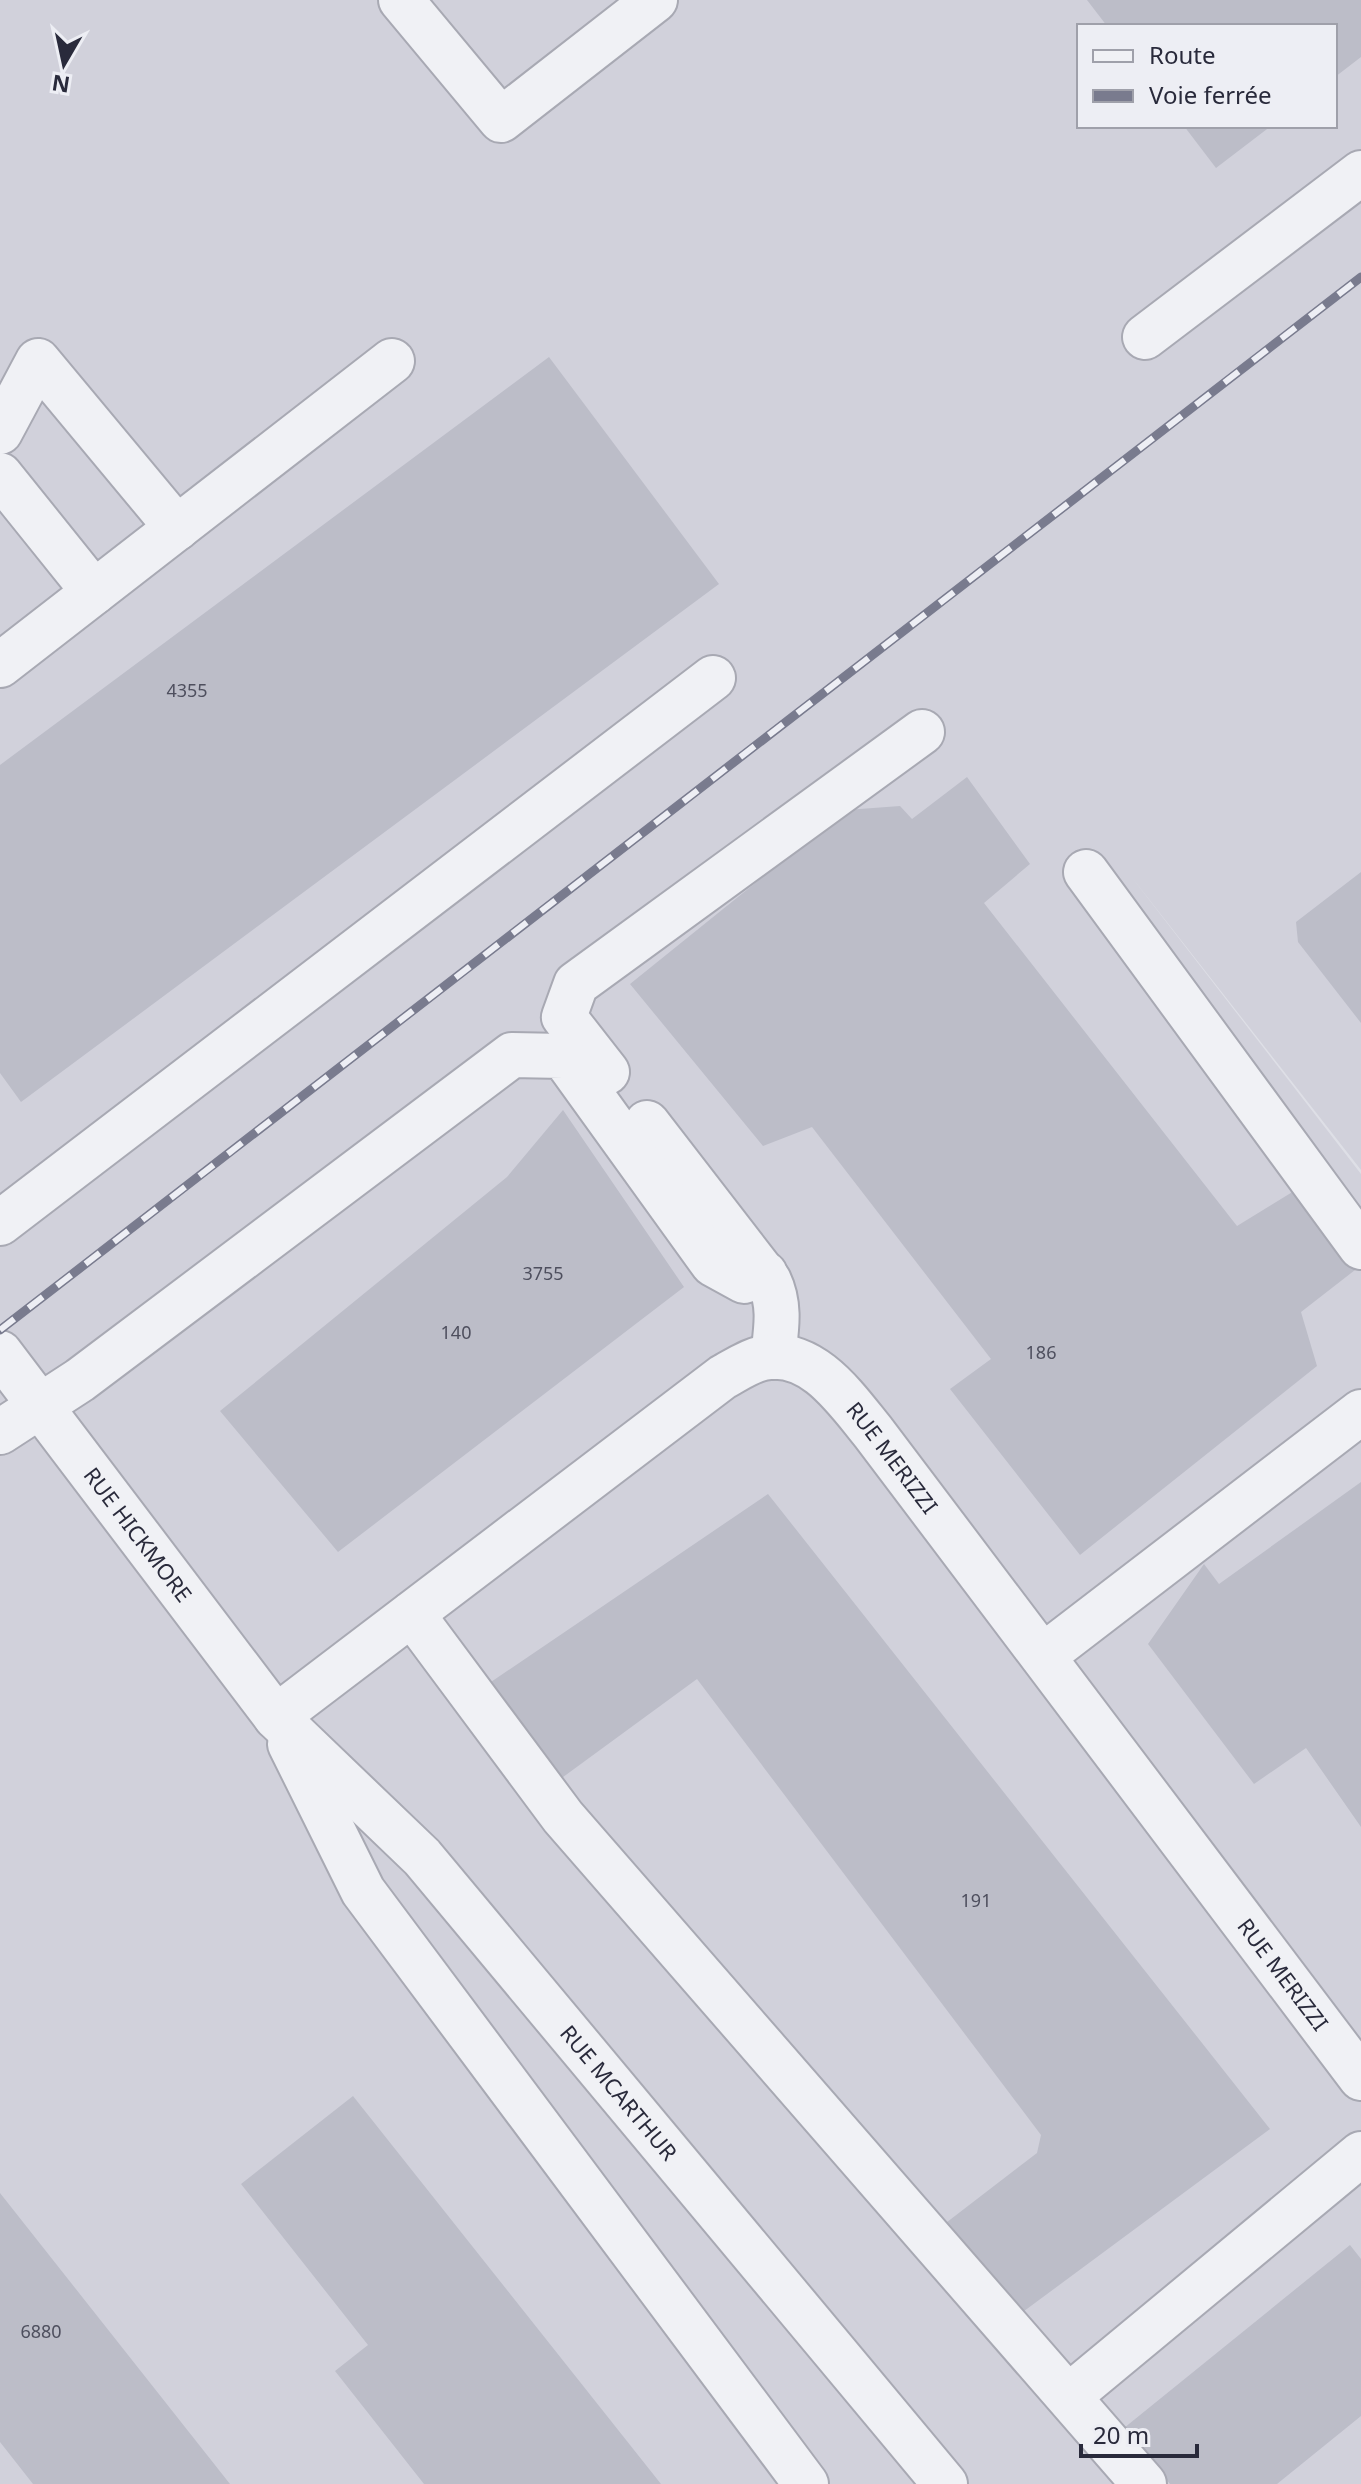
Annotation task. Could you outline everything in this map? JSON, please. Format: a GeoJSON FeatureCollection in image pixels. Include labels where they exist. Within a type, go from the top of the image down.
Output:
{"type":"FeatureCollection","features":[{"type":"Feature","properties":{"kind":"street"},"geometry":{"type":"LineString","coordinates":[[401,0],[501,120],[655,0]]}},
{"type":"Feature","properties":{"kind":"street"},"geometry":{"type":"LineString","coordinates":[[1145,337],[1361,173]]}},
{"type":"Feature","properties":{"kind":"street"},"geometry":{"type":"LineString","coordinates":[[0,432],[38,361],[177,528]]}},
{"type":"Feature","properties":{"kind":"street"},"geometry":{"type":"LineString","coordinates":[[0,665],[392,361]]}},
{"type":"Feature","properties":{"kind":"street"},"geometry":{"type":"LineString","coordinates":[[0,475],[94,592]]}},
{"type":"Feature","properties":{"kind":"street"},"geometry":{"type":"LineString","coordinates":[[0,1223],[713,678]]}},
{"type":"Feature","properties":{"kind":"street"},"geometry":{"type":"LineString","coordinates":[[806,2484],[363,1891],[276,1717],[723,1377],[760,1359],[773,1357],[777,1299],[765,1274],[564,1017],[576,984],[922,732]]}},
{"type":"Feature","properties":{"kind":"street"},"geometry":{"type":"LineString","coordinates":[[1086,872],[1361,1247]]}},
{"type":"Feature","properties":{"kind":"street"},"geometry":{"type":"LineString","coordinates":[[0,1432],[80,1380],[512,1055],[563,1056],[713,1264],[744,1281],[765,1274]]}},
{"type":"Feature","properties":{"kind":"street","name":"RUE HICKMORE"},"geometry":{"type":"LineString","coordinates":[[0,1353],[276,1717]]}},
{"type":"Feature","properties":{"kind":"street","name":"RUE MERIZZI"},"geometry":{"type":"LineString","coordinates":[[773,1357],[806,1365],[839,1391],[1361,2078]]}},
{"type":"Feature","properties":{"kind":"street"},"geometry":{"type":"LineString","coordinates":[[1043,1656],[1361,1412]]}},
{"type":"Feature","properties":{"kind":"street"},"geometry":{"type":"LineString","coordinates":[[412,1614],[563,1817],[1144,2484]]}},
{"type":"Feature","properties":{"kind":"street","name":"RUE MCARTHUR"},"geometry":{"type":"LineString","coordinates":[[276,1717],[422,1857],[945,2484]]}},
{"type":"Feature","properties":{"kind":"street"},"geometry":{"type":"LineString","coordinates":[[1069,2396],[1361,2154]]}},
{"type":"Feature","properties":{"kind":"shaded area"},"geometry":{"type":"Polygon","coordinates":[[[0,0],[1361,0],[1361,1170],[1130,875],[1361,1174],[1361,2484],[0,2484],[0,0]]]}},
{"type":"Feature","properties":{"kind":"building"},"geometry":{"type":"Polygon","coordinates":[[[1087,0],[1361,0],[1361,57],[1337,75],[1337,24],[1105,24],[1087,0]]]}},
{"type":"Feature","properties":{"kind":"building"},"geometry":{"type":"Polygon","coordinates":[[[1186,128],[1268,128],[1216,168],[1186,128]]]}},
{"type":"Feature","properties":{"kind":"building"},"geometry":{"type":"Polygon","coordinates":[[[549,357],[719,584],[21,1102],[0,1073],[0,765],[549,357]]]}},
{"type":"Feature","properties":{"kind":"building"},"geometry":{"type":"Polygon","coordinates":[[[967,777],[1030,864],[984,903],[1237,1226],[1294,1191],[1355,1270],[1301,1312],[1317,1366],[1080,1555],[950,1389],[991,1359],[812,1127],[763,1146],[630,984],[846,810],[900,806],[912,819],[967,777]]]}},
{"type":"Feature","properties":{"kind":"building"},"geometry":{"type":"Polygon","coordinates":[[[1361,872],[1361,1023],[1298,942],[1296,922],[1361,872]]]}},
{"type":"Feature","properties":{"kind":"building"},"geometry":{"type":"Polygon","coordinates":[[[563,1110],[684,1287],[338,1552],[220,1411],[507,1177],[563,1110]]]}},
{"type":"Feature","properties":{"kind":"building"},"geometry":{"type":"Polygon","coordinates":[[[1361,1482],[1361,1827],[1306,1748],[1254,1784],[1148,1644],[1204,1564],[1219,1584],[1361,1482]]]}},
{"type":"Feature","properties":{"kind":"building"},"geometry":{"type":"Polygon","coordinates":[[[768,1494],[1270,2129],[1012,2320],[938,2229],[1037,2153],[1041,2135],[697,1679],[559,1780],[488,1684],[768,1494]]]}},
{"type":"Feature","properties":{"kind":"building"},"geometry":{"type":"Polygon","coordinates":[[[353,2096],[661,2484],[424,2484],[335,2371],[368,2345],[241,2184],[353,2096]]]}},
{"type":"Feature","properties":{"kind":"building"},"geometry":{"type":"Polygon","coordinates":[[[0,2193],[230,2484],[33,2484],[0,2442],[0,2193]]]}},
{"type":"Feature","properties":{"kind":"building"},"geometry":{"type":"Polygon","coordinates":[[[1350,2245],[1361,2259],[1361,2416],[1277,2484],[1170,2484],[1124,2428],[1350,2245]]]}},
{"type":"Feature","properties":{"kind":"railway"},"geometry":{"type":"LineString","coordinates":[[0,1330],[1361,277]]}}]}
